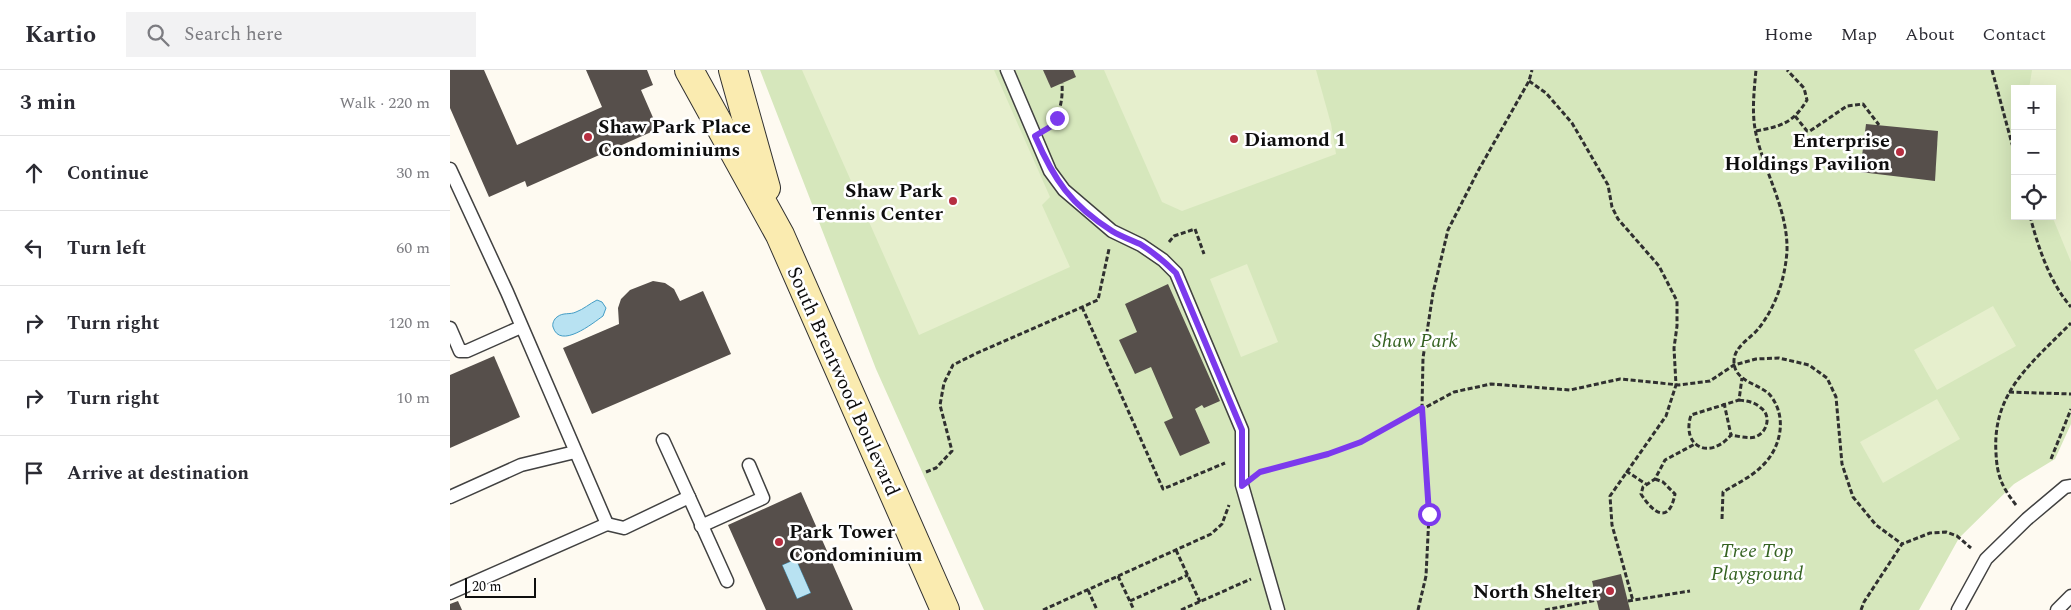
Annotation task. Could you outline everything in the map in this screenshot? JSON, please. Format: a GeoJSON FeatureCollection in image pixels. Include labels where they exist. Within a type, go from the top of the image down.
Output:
{"type":"FeatureCollection","features":[{"type":"Feature","properties":{"kind":"main road","name":"South Brentwood Boulevard"},"geometry":{"type":"LineString","coordinates":[[689,70],[780,235],[945,610]]}},
{"type":"Feature","properties":{"kind":"main road","name":"South Brentwood Boulevard"},"geometry":{"type":"LineString","coordinates":[[732,70],[780,235]]}},
{"type":"Feature","properties":{"kind":"lane"},"geometry":{"type":"LineString","coordinates":[[1006,70],[1050,170],[1064,190],[1112,231],[1157,256],[1176,273],[1242,430],[1242,486],[1278,610]]}},
{"type":"Feature","properties":{"kind":"lane"},"geometry":{"type":"LineString","coordinates":[[450,169],[607,524]]}},
{"type":"Feature","properties":{"kind":"lane"},"geometry":{"type":"LineString","coordinates":[[450,328],[460,351],[467,351],[521,327]]}},
{"type":"Feature","properties":{"kind":"lane"},"geometry":{"type":"LineString","coordinates":[[663,440],[726,582]]}},
{"type":"Feature","properties":{"kind":"lane"},"geometry":{"type":"LineString","coordinates":[[450,497],[521,465],[575,452]]}},
{"type":"Feature","properties":{"kind":"lane"},"geometry":{"type":"LineString","coordinates":[[701,526],[764,498],[749,465]]}},
{"type":"Feature","properties":{"kind":"lane"},"geometry":{"type":"LineString","coordinates":[[1958,610],[1986,559],[2027,519],[2064,487],[2071,486]]}},
{"type":"Feature","properties":{"kind":"lane"},"geometry":{"type":"LineString","coordinates":[[450,593],[607,524],[624,528],[688,497]]}},
{"type":"Feature","properties":{"kind":"lane"},"geometry":{"type":"LineString","coordinates":[[2057,610],[2071,596]]}},
{"type":"Feature","properties":{"kind":"path"},"geometry":{"type":"LineString","coordinates":[[1418,610],[1426,576],[1429,514],[1422,408],[1423,358],[1433,293],[1448,230],[1478,171],[1529,81],[1532,70]]}},
{"type":"Feature","properties":{"kind":"path"},"geometry":{"type":"LineString","coordinates":[[1722,519],[1724,492],[1762,466],[1775,448],[1782,428],[1779,414],[1769,395],[1742,378],[1734,365],[1734,358],[1738,348],[1758,329],[1777,296],[1783,276],[1787,250],[1778,201],[1756,132],[1756,70]]}},
{"type":"Feature","properties":{"kind":"path"},"geometry":{"type":"LineString","coordinates":[[1756,132],[1786,124],[1795,116],[1807,100],[1804,88],[1787,70]]}},
{"type":"Feature","properties":{"kind":"path"},"geometry":{"type":"LineString","coordinates":[[1992,70],[2011,140]]}},
{"type":"Feature","properties":{"kind":"path"},"geometry":{"type":"LineString","coordinates":[[1529,81],[1546,93],[1572,123],[1608,185],[1612,207],[1618,219],[1660,266],[1676,301],[1677,326],[1674,348],[1676,385],[1666,416],[1610,496],[1612,525],[1633,601]]}},
{"type":"Feature","properties":{"kind":"path"},"geometry":{"type":"LineString","coordinates":[[1035,136],[1050,127],[1057,118],[1063,96],[1062,83]]}},
{"type":"Feature","properties":{"kind":"path"},"geometry":{"type":"LineString","coordinates":[[1795,116],[1807,131],[1810,131],[1847,106],[1863,104],[1879,125]]}},
{"type":"Feature","properties":{"kind":"path"},"geometry":{"type":"LineString","coordinates":[[2031,220],[2036,240],[2063,298],[2071,307]]}},
{"type":"Feature","properties":{"kind":"path"},"geometry":{"type":"LineString","coordinates":[[1157,256],[1174,236],[1195,229],[1204,254]]}},
{"type":"Feature","properties":{"kind":"path"},"geometry":{"type":"LineString","coordinates":[[926,472],[936,468],[952,451],[940,405],[944,383],[953,365],[1098,300],[1112,231]]}},
{"type":"Feature","properties":{"kind":"path"},"geometry":{"type":"LineString","coordinates":[[1082,307],[1163,489],[1242,455]]}},
{"type":"Feature","properties":{"kind":"path"},"geometry":{"type":"LineString","coordinates":[[2027,519],[2002,488],[1997,466],[1994,433],[2003,399],[2027,368],[2071,323]]}},
{"type":"Feature","properties":{"kind":"path"},"geometry":{"type":"LineString","coordinates":[[1043,610],[1211,534],[1222,524],[1228,507],[1242,486],[1260,472],[1328,454],[1361,442],[1454,392],[1491,384],[1570,390],[1620,379],[1676,385],[1710,381],[1734,365],[1756,359],[1779,358],[1808,365],[1827,378],[1836,397],[1842,464],[1854,497],[1876,525],[1902,544]]}},
{"type":"Feature","properties":{"kind":"path"},"geometry":{"type":"LineString","coordinates":[[1739,400],[1742,378]]}},
{"type":"Feature","properties":{"kind":"path"},"geometry":{"type":"LineString","coordinates":[[2009,392],[2071,394]]}},
{"type":"Feature","properties":{"kind":"path"},"geometry":{"type":"LineString","coordinates":[[1724,403],[1730,435],[1726,441],[1712,450],[1703,450],[1695,444],[1689,433],[1692,415],[1724,403],[1739,400],[1751,402],[1763,409],[1767,417],[1767,425],[1761,433],[1754,437],[1730,435]]}},
{"type":"Feature","properties":{"kind":"path"},"geometry":{"type":"LineString","coordinates":[[2050,460],[2071,409]]}},
{"type":"Feature","properties":{"kind":"path"},"geometry":{"type":"LineString","coordinates":[[1655,479],[1663,482],[1675,494],[1673,507],[1667,512],[1660,513],[1649,507],[1641,494],[1646,484],[1655,479],[1665,460],[1695,444]]}},
{"type":"Feature","properties":{"kind":"path"},"geometry":{"type":"LineString","coordinates":[[1626,471],[1646,484]]}},
{"type":"Feature","properties":{"kind":"path"},"geometry":{"type":"LineString","coordinates":[[1861,610],[1864,602],[1902,544],[1930,533],[1946,532],[1957,536],[1986,559]]}},
{"type":"Feature","properties":{"kind":"path"},"geometry":{"type":"LineString","coordinates":[[1176,550],[1200,602]]}},
{"type":"Feature","properties":{"kind":"path"},"geometry":{"type":"LineString","coordinates":[[1130,600],[1188,575]]}},
{"type":"Feature","properties":{"kind":"path"},"geometry":{"type":"LineString","coordinates":[[1118,576],[1134,610]]}},
{"type":"Feature","properties":{"kind":"path"},"geometry":{"type":"LineString","coordinates":[[1181,610],[1240,584]]}},
{"type":"Feature","properties":{"kind":"path"},"geometry":{"type":"LineString","coordinates":[[1088,590],[1097,610]]}},
{"type":"Feature","properties":{"kind":"path"},"geometry":{"type":"LineString","coordinates":[[1628,601],[1690,591]]}},
{"type":"Feature","properties":{"kind":"path"},"geometry":{"type":"LineString","coordinates":[[1545,610],[1597,600]]}},
{"type":"Feature","properties":{"kind":"green space","name":"Shaw Park"},"geometry":{"type":"Polygon","coordinates":[[[760,70],[2071,70],[2071,424],[2055,459],[2014,484],[1959,538],[1919,610],[984,610],[876,369],[760,70]]]}},
{"type":"Feature","properties":{"kind":"green space","name":"Shaw Park Tennis Center"},"geometry":{"type":"Polygon","coordinates":[[[802,70],[994,70],[1050,197],[1042,205],[1070,267],[919,335],[802,70]]]}},
{"type":"Feature","properties":{"kind":"green space","name":"Diamond 1"},"geometry":{"type":"Polygon","coordinates":[[[1104,70],[1316,70],[1331,124],[1336,154],[1182,211],[1162,202],[1104,70]]]}},
{"type":"Feature","properties":{"kind":"green space"},"geometry":{"type":"Polygon","coordinates":[[[2032,70],[2071,70],[2071,262],[2054,220],[2056,220],[2056,85],[2030,85],[2032,70]]]}},
{"type":"Feature","properties":{"kind":"green space"},"geometry":{"type":"Polygon","coordinates":[[[1247,264],[1278,342],[1241,357],[1210,279],[1247,264]]]}},
{"type":"Feature","properties":{"kind":"green space"},"geometry":{"type":"Polygon","coordinates":[[[1993,306],[2016,346],[1937,390],[1914,350],[1993,306]]]}},
{"type":"Feature","properties":{"kind":"green space"},"geometry":{"type":"Polygon","coordinates":[[[1937,399],[1960,439],[1883,483],[1860,442],[1937,399]]]}},
{"type":"Feature","properties":{"kind":"water"},"geometry":{"type":"Polygon","coordinates":[[[597,300],[602,302],[606,308],[603,316],[577,333],[562,336],[557,333],[553,326],[559,315],[574,313],[597,300]]]}},
{"type":"Feature","properties":{"kind":"water"},"geometry":{"type":"Polygon","coordinates":[[[796,559],[811,593],[797,599],[782,565],[796,559]]]}},
{"type":"Feature","properties":{"kind":"building","name":"Shaw Park Place Condominiums"},"geometry":{"type":"Polygon","coordinates":[[[450,70],[484,70],[517,145],[602,107],[586,70],[647,70],[653,85],[641,90],[658,129],[527,187],[525,181],[489,197],[450,108],[450,70]]]}},
{"type":"Feature","properties":{"kind":"building"},"geometry":{"type":"Polygon","coordinates":[[[1043,70],[1073,70],[1076,77],[1051,88],[1043,70]]]}},
{"type":"Feature","properties":{"kind":"building","name":"Enterprise Holdings Pavilion"},"geometry":{"type":"Polygon","coordinates":[[[1866,124],[1938,131],[1935,181],[1860,172],[1866,124]]]}},
{"type":"Feature","properties":{"kind":"building"},"geometry":{"type":"Polygon","coordinates":[[[653,281],[665,283],[674,289],[680,301],[703,291],[731,354],[592,414],[563,348],[619,324],[618,308],[621,299],[630,290],[653,281]]]}},
{"type":"Feature","properties":{"kind":"building"},"geometry":{"type":"Polygon","coordinates":[[[1168,284],[1220,401],[1204,408],[1202,405],[1195,409],[1210,443],[1180,456],[1164,422],[1173,418],[1151,367],[1135,374],[1119,340],[1137,332],[1125,304],[1168,284]]]}},
{"type":"Feature","properties":{"kind":"building"},"geometry":{"type":"Polygon","coordinates":[[[494,356],[520,417],[450,448],[450,375],[494,356]]]}},
{"type":"Feature","properties":{"kind":"building","name":"Park Tower Condominium"},"geometry":{"type":"Polygon","coordinates":[[[801,492],[853,610],[766,610],[728,525],[801,492]],[[796,559],[782,565],[797,599],[811,593],[796,559]]]}},
{"type":"Feature","properties":{"kind":"building","name":"North Shelter"},"geometry":{"type":"Polygon","coordinates":[[[1621,574],[1630,610],[1599,610],[1592,581],[1621,574]]]}},
{"type":"Feature","properties":{"kind":"building"},"geometry":{"type":"Polygon","coordinates":[[[458,601],[462,610],[450,610],[450,604],[458,601]]]}},
{"type":"Feature","properties":{"kind":"place","name":"Shaw Park Place Condominiums"},"geometry":{"type":"Point","coordinates":[588,137]}},
{"type":"Feature","properties":{"kind":"place","name":"Diamond 1"},"geometry":{"type":"Point","coordinates":[1234,139]}},
{"type":"Feature","properties":{"kind":"place","name":"Enterprise Holdings Pavilion"},"geometry":{"type":"Point","coordinates":[1900,152]}},
{"type":"Feature","properties":{"kind":"place","name":"Shaw Park Tennis Center"},"geometry":{"type":"Point","coordinates":[953,201]}},
{"type":"Feature","properties":{"kind":"place","name":"Park Tower Condominium"},"geometry":{"type":"Point","coordinates":[779,542]}},
{"type":"Feature","properties":{"kind":"place","name":"North Shelter"},"geometry":{"type":"Point","coordinates":[1610,591]}},
{"type":"Feature","properties":{"kind":"route"},"geometry":{"type":"LineString","coordinates":[[1057,118],[1050,127],[1035,136],[1050,170],[1064,190],[1090,215],[1112,231],[1141,245],[1163,260],[1176,273],[1242,430],[1242,486],[1260,472],[1328,454],[1361,442],[1422,408],[1429,514]]}},
{"type":"Feature","properties":{"kind":"park label","name":"Tree Top Playground"},"geometry":{"type":"Point","coordinates":[1757,562]}}]}
